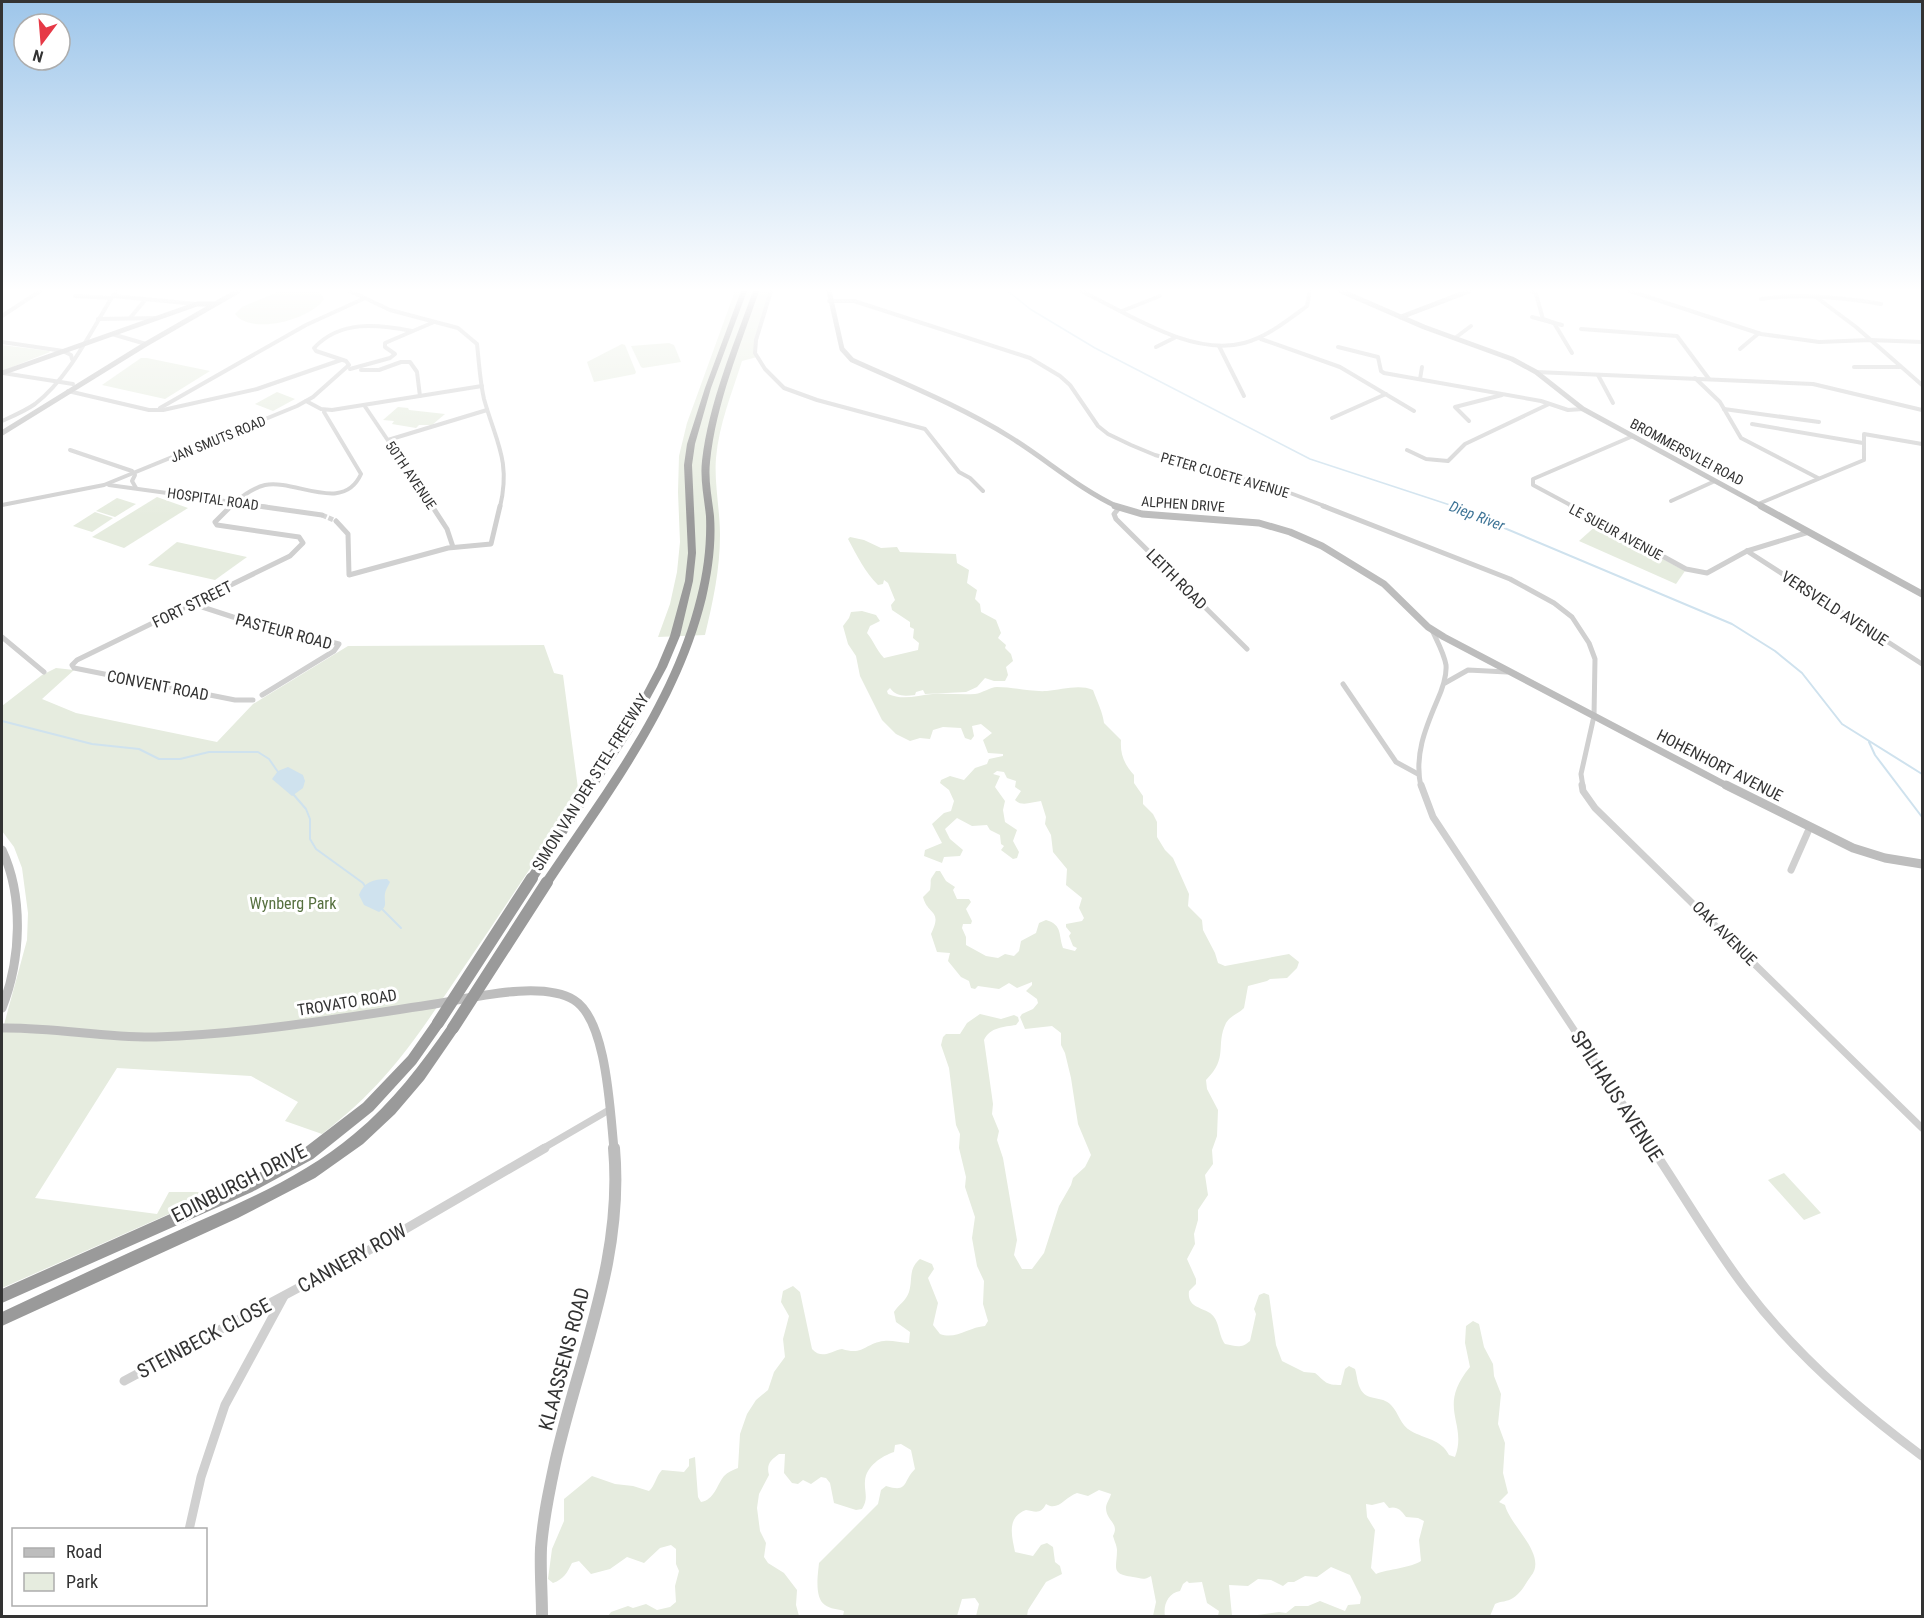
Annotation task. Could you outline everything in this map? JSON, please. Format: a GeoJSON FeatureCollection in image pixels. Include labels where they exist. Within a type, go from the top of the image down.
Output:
{"type":"FeatureCollection","features":[{"type":"Feature","properties":{"kind":"highway","name":"SIMON VAN DER STEL FREEWAY"},"geometry":{"type":"LineString","coordinates":[[438,1023],[629,730],[646,702],[675,636],[689,581],[692,553],[688,465],[691,444],[716,367]]}},
{"type":"Feature","properties":{"kind":"highway","name":"SIMON VAN DER STEL FREEWAY"},"geometry":{"type":"LineString","coordinates":[[453,1028],[643,735],[678,668],[700,603],[708,554],[710,525],[705,479],[708,443],[732,367]]}},
{"type":"Feature","properties":{"kind":"highway","name":"EDINBURGH DRIVE"},"geometry":{"type":"LineString","coordinates":[[2,1296],[247,1187],[308,1154],[342,1129],[375,1100],[412,1060],[438,1023]]}},
{"type":"Feature","properties":{"kind":"highway","name":"EDINBURGH DRIVE"},"geometry":{"type":"LineString","coordinates":[[2,1319],[257,1202],[309,1174],[350,1146],[379,1121],[428,1066],[453,1028]]}},
{"type":"Feature","properties":{"kind":"street"},"geometry":{"type":"LineString","coordinates":[[2,373],[20,367]]}},
{"type":"Feature","properties":{"kind":"street"},"geometry":{"type":"LineString","coordinates":[[2,421],[33,405],[56,381],[66,367]]}},
{"type":"Feature","properties":{"kind":"street"},"geometry":{"type":"LineString","coordinates":[[2,433],[109,367]]}},
{"type":"Feature","properties":{"kind":"street"},"geometry":{"type":"LineString","coordinates":[[156,410],[232,367]]}},
{"type":"Feature","properties":{"kind":"street","name":"JAN SMUTS ROAD"},"geometry":{"type":"LineString","coordinates":[[68,391],[156,410],[257,389],[322,367]]}},
{"type":"Feature","properties":{"kind":"street","name":"JAN SMUTS ROAD"},"geometry":{"type":"LineString","coordinates":[[2,505],[104,485],[297,406],[348,369],[367,367]]}},
{"type":"Feature","properties":{"kind":"street"},"geometry":{"type":"LineString","coordinates":[[348,369],[374,371],[388,367]]}},
{"type":"Feature","properties":{"kind":"street"},"geometry":{"type":"LineString","coordinates":[[413,367],[417,372],[420,396]]}},
{"type":"Feature","properties":{"kind":"street"},"geometry":{"type":"LineString","coordinates":[[336,521],[348,534],[350,575],[453,547],[491,544],[504,490],[505,468],[500,444],[487,410],[480,367]]}},
{"type":"Feature","properties":{"kind":"street"},"geometry":{"type":"LineString","coordinates":[[763,367],[784,388],[817,400],[925,429],[951,464],[983,491]]}},
{"type":"Feature","properties":{"kind":"street","name":"ALPHEN DRIVE"},"geometry":{"type":"LineString","coordinates":[[867,367],[987,424],[1100,500],[1119,508],[1159,516],[1246,521],[1290,532],[1322,546],[1371,575],[1393,592],[1432,630],[1511,673]]}},
{"type":"Feature","properties":{"kind":"street","name":"PETER CLOETE AVENUE"},"geometry":{"type":"LineString","coordinates":[[1043,367],[1060,376],[1076,393],[1098,426],[1108,434],[1131,445],[1155,455],[1269,485],[1528,587],[1554,603],[1572,617],[1590,644],[1595,659],[1594,716]]}},
{"type":"Feature","properties":{"kind":"street"},"geometry":{"type":"LineString","coordinates":[[1231,367],[1244,396]]}},
{"type":"Feature","properties":{"kind":"street"},"geometry":{"type":"LineString","coordinates":[[1339,367],[1414,411]]}},
{"type":"Feature","properties":{"kind":"street"},"geometry":{"type":"LineString","coordinates":[[1380,367],[1381,371],[1389,374],[1549,404],[1568,410],[1583,409]]}},
{"type":"Feature","properties":{"kind":"street"},"geometry":{"type":"LineString","coordinates":[[1420,379],[1422,367]]}},
{"type":"Feature","properties":{"kind":"street","name":"BROMMERSVLEI ROAD"},"geometry":{"type":"LineString","coordinates":[[1526,367],[1583,409],[1923,594]]}},
{"type":"Feature","properties":{"kind":"street"},"geometry":{"type":"LineString","coordinates":[[1699,367],[1708,379]]}},
{"type":"Feature","properties":{"kind":"street"},"geometry":{"type":"LineString","coordinates":[[1854,367],[1900,367],[1923,386]]}},
{"type":"Feature","properties":{"kind":"street"},"geometry":{"type":"LineString","coordinates":[[1536,372],[1820,385],[1923,411]]}},
{"type":"Feature","properties":{"kind":"street"},"geometry":{"type":"LineString","coordinates":[[2,373],[73,384]]}},
{"type":"Feature","properties":{"kind":"street"},"geometry":{"type":"LineString","coordinates":[[1598,375],[1613,403]]}},
{"type":"Feature","properties":{"kind":"street"},"geometry":{"type":"LineString","coordinates":[[1695,378],[1724,409],[1744,440],[1818,478]]}},
{"type":"Feature","properties":{"kind":"street"},"geometry":{"type":"LineString","coordinates":[[306,401],[325,410],[482,386]]}},
{"type":"Feature","properties":{"kind":"street"},"geometry":{"type":"LineString","coordinates":[[314,405],[316,394]]}},
{"type":"Feature","properties":{"kind":"street"},"geometry":{"type":"LineString","coordinates":[[1332,418],[1386,394]]}},
{"type":"Feature","properties":{"kind":"street"},"geometry":{"type":"LineString","coordinates":[[1469,421],[1455,407],[1504,395]]}},
{"type":"Feature","properties":{"kind":"street"},"geometry":{"type":"LineString","coordinates":[[1407,450],[1426,459],[1448,461],[1465,444],[1549,404]]}},
{"type":"Feature","properties":{"kind":"street"},"geometry":{"type":"LineString","coordinates":[[297,406],[314,405]]}},
{"type":"Feature","properties":{"kind":"street","name":"50TH AVENUE"},"geometry":{"type":"LineString","coordinates":[[364,405],[447,529],[453,547]]}},
{"type":"Feature","properties":{"kind":"street"},"geometry":{"type":"LineString","coordinates":[[1724,409],[1819,422]]}},
{"type":"Feature","properties":{"kind":"street"},"geometry":{"type":"LineString","coordinates":[[237,503],[255,488],[266,484],[338,494],[348,490],[361,474],[337,436],[325,410]]}},
{"type":"Feature","properties":{"kind":"street"},"geometry":{"type":"LineString","coordinates":[[388,440],[487,410]]}},
{"type":"Feature","properties":{"kind":"street"},"geometry":{"type":"LineString","coordinates":[[1752,424],[1863,443]]}},
{"type":"Feature","properties":{"kind":"street"},"geometry":{"type":"LineString","coordinates":[[1758,504],[1864,460],[1863,435],[1870,434],[1923,444]]}},
{"type":"Feature","properties":{"kind":"street","name":"LE SUEUR AVENUE"},"geometry":{"type":"LineString","coordinates":[[1633,436],[1536,477],[1533,479],[1533,485],[1692,572],[1707,573],[1747,551],[1809,532]]}},
{"type":"Feature","properties":{"kind":"street"},"geometry":{"type":"LineString","coordinates":[[70,450],[134,473],[132,482],[136,488]]}},
{"type":"Feature","properties":{"kind":"street"},"geometry":{"type":"LineString","coordinates":[[1671,501],[1715,481]]}},
{"type":"Feature","properties":{"kind":"street","name":"HOSPITAL ROAD"},"geometry":{"type":"LineString","coordinates":[[104,485],[322,515]]}},
{"type":"Feature","properties":{"kind":"street","name":"FORT STREET"},"geometry":{"type":"LineString","coordinates":[[77,660],[290,556],[303,543],[297,537],[216,524],[216,521],[237,503]]}},
{"type":"Feature","properties":{"kind":"street","name":"LEITH ROAD"},"geometry":{"type":"LineString","coordinates":[[1119,508],[1114,514],[1116,519],[1247,649]]}},
{"type":"Feature","properties":{"kind":"street","name":"VERSVELD AVENUE"},"geometry":{"type":"LineString","coordinates":[[1747,551],[1923,664]]}},
{"type":"Feature","properties":{"kind":"street","name":"PASTEUR ROAD"},"geometry":{"type":"LineString","coordinates":[[192,603],[233,617],[339,644],[338,648],[262,695]]}},
{"type":"Feature","properties":{"kind":"street","name":"SPILHAUS AVENUE"},"geometry":{"type":"LineString","coordinates":[[1432,630],[1444,658],[1445,683],[1422,737],[1417,760],[1421,793],[1433,817],[1745,1288],[1783,1335],[1834,1386],[1872,1419],[1923,1456]]}},
{"type":"Feature","properties":{"kind":"street"},"geometry":{"type":"LineString","coordinates":[[2,637],[44,672]]}},
{"type":"Feature","properties":{"kind":"street","name":"CONVENT ROAD"},"geometry":{"type":"LineString","coordinates":[[77,660],[72,665],[74,668],[235,700],[253,699]]}},
{"type":"Feature","properties":{"kind":"street"},"geometry":{"type":"LineString","coordinates":[[1445,683],[1468,670],[1511,673]]}},
{"type":"Feature","properties":{"kind":"street","name":"HOHENHORT AVENUE"},"geometry":{"type":"LineString","coordinates":[[1511,673],[1853,848],[1885,858],[1923,864]]}},
{"type":"Feature","properties":{"kind":"street"},"geometry":{"type":"LineString","coordinates":[[1343,684],[1396,762],[1419,774]]}},
{"type":"Feature","properties":{"kind":"street","name":"OAK AVENUE"},"geometry":{"type":"LineString","coordinates":[[1594,716],[1581,774],[1583,791],[1595,808],[1923,1128]]}},
{"type":"Feature","properties":{"kind":"street"},"geometry":{"type":"LineString","coordinates":[[1791,870],[1809,827]]}},
{"type":"Feature","properties":{"kind":"street"},"geometry":{"type":"LineString","coordinates":[[2,850],[12,879],[18,923],[16,953],[2,1008]]}},
{"type":"Feature","properties":{"kind":"street","name":"TROVATO ROAD"},"geometry":{"type":"LineString","coordinates":[[4,1026],[109,1036],[203,1035],[288,1026],[498,994],[553,992],[566,995],[592,1016],[600,1040],[609,1110]]}},
{"type":"Feature","properties":{"kind":"street","name":"CANNERY ROW"},"geometry":{"type":"LineString","coordinates":[[189,1528],[201,1477],[225,1405],[284,1296],[609,1110]]}},
{"type":"Feature","properties":{"kind":"street","name":"KLAASSENS ROAD"},"geometry":{"type":"LineString","coordinates":[[542,1617],[541,1540],[602,1292],[614,1229],[615,1175],[609,1110]]}},
{"type":"Feature","properties":{"kind":"street","name":"STEINBECK CLOSE"},"geometry":{"type":"LineString","coordinates":[[124,1381],[284,1296]]}},
{"type":"Feature","properties":{"kind":"green space"},"geometry":{"type":"Polygon","coordinates":[[[2,367],[13,367],[2,371],[2,367]]]}},
{"type":"Feature","properties":{"kind":"green space"},"geometry":{"type":"Polygon","coordinates":[[[129,367],[188,367],[210,371],[165,399],[102,385],[129,367]]]}},
{"type":"Feature","properties":{"kind":"green space"},"geometry":{"type":"Polygon","coordinates":[[[589,367],[634,367],[636,372],[635,374],[594,382],[589,367]]]}},
{"type":"Feature","properties":{"kind":"green space"},"geometry":{"type":"Polygon","coordinates":[[[708,367],[740,367],[726,409],[716,458],[720,548],[705,635],[658,637],[670,604],[677,572],[680,542],[679,456],[687,423],[708,367]]]}},
{"type":"Feature","properties":{"kind":"green space"},"geometry":{"type":"Polygon","coordinates":[[[277,392],[295,399],[273,411],[255,404],[277,392]]]}},
{"type":"Feature","properties":{"kind":"green space"},"geometry":{"type":"Polygon","coordinates":[[[398,407],[445,414],[432,425],[419,425],[416,428],[383,420],[398,407]]]}},
{"type":"Feature","properties":{"kind":"green space"},"geometry":{"type":"Polygon","coordinates":[[[157,497],[188,508],[124,548],[92,537],[157,497]]]}},
{"type":"Feature","properties":{"kind":"green space"},"geometry":{"type":"Polygon","coordinates":[[[117,498],[136,504],[115,517],[96,511],[117,498]]]}},
{"type":"Feature","properties":{"kind":"green space"},"geometry":{"type":"Polygon","coordinates":[[[95,512],[113,518],[92,532],[73,526],[95,512]]]}},
{"type":"Feature","properties":{"kind":"green space"},"geometry":{"type":"Polygon","coordinates":[[[1598,524],[1685,571],[1676,584],[1579,541],[1598,524]]]}},
{"type":"Feature","properties":{"kind":"green space"},"geometry":{"type":"Polygon","coordinates":[[[850,537],[864,540],[881,548],[897,547],[900,552],[956,554],[957,563],[969,570],[967,583],[977,590],[975,599],[980,604],[981,612],[996,620],[1001,633],[998,638],[1006,645],[1005,648],[1011,654],[1013,661],[1006,667],[1008,675],[1005,681],[985,678],[977,687],[966,692],[925,694],[923,690],[916,692],[915,695],[904,696],[895,693],[890,688],[887,691],[888,694],[905,697],[975,694],[997,687],[1041,691],[1076,687],[1093,690],[1104,723],[1121,740],[1123,759],[1134,775],[1134,783],[1143,796],[1143,804],[1157,822],[1157,837],[1173,858],[1189,894],[1188,906],[1202,920],[1203,930],[1218,963],[1225,966],[1289,954],[1299,962],[1297,968],[1287,978],[1270,979],[1248,986],[1244,1008],[1226,1023],[1221,1038],[1220,1058],[1206,1080],[1207,1089],[1218,1110],[1217,1136],[1212,1150],[1213,1164],[1205,1175],[1208,1195],[1198,1210],[1194,1234],[1195,1244],[1187,1259],[1196,1279],[1196,1284],[1189,1291],[1190,1300],[1195,1306],[1213,1316],[1225,1344],[1238,1346],[1250,1341],[1256,1314],[1254,1309],[1259,1295],[1264,1293],[1269,1295],[1276,1345],[1282,1361],[1304,1372],[1315,1373],[1326,1382],[1336,1385],[1341,1385],[1345,1369],[1349,1366],[1355,1369],[1359,1386],[1366,1395],[1387,1402],[1394,1408],[1407,1428],[1437,1442],[1449,1455],[1455,1457],[1458,1434],[1454,1404],[1455,1393],[1470,1367],[1465,1343],[1466,1326],[1473,1321],[1479,1324],[1484,1347],[1493,1364],[1494,1376],[1501,1394],[1498,1424],[1505,1443],[1503,1473],[1508,1493],[1499,1502],[1505,1505],[1535,1559],[1535,1568],[1521,1591],[1511,1599],[1495,1604],[1490,1616],[1250,1616],[1286,1613],[1295,1606],[1308,1606],[1320,1601],[1345,1611],[1348,1605],[1360,1604],[1361,1597],[1350,1575],[1331,1567],[1317,1577],[1305,1576],[1283,1586],[1271,1580],[1258,1579],[1248,1586],[1229,1585],[1232,1616],[1218,1616],[1219,1611],[1207,1603],[1202,1582],[1189,1583],[1187,1581],[1180,1591],[1172,1594],[1167,1600],[1165,1616],[1153,1616],[1156,1602],[1151,1576],[1144,1579],[1126,1576],[1116,1569],[1117,1548],[1113,1536],[1115,1528],[1106,1508],[1111,1494],[1099,1490],[1088,1496],[1077,1493],[1058,1505],[1046,1504],[1040,1511],[1026,1510],[1015,1517],[1012,1528],[1015,1552],[1033,1556],[1041,1545],[1047,1543],[1053,1547],[1055,1562],[1060,1566],[1062,1574],[1046,1582],[1028,1610],[1027,1616],[976,1616],[979,1604],[975,1598],[962,1599],[957,1616],[843,1616],[844,1611],[827,1606],[819,1597],[819,1563],[878,1504],[881,1490],[886,1486],[898,1488],[904,1485],[915,1469],[911,1450],[901,1444],[895,1445],[894,1452],[871,1466],[865,1481],[865,1502],[862,1509],[856,1510],[834,1503],[830,1483],[826,1478],[821,1477],[811,1484],[803,1480],[798,1484],[792,1483],[784,1473],[785,1454],[779,1454],[770,1463],[769,1475],[759,1494],[757,1508],[760,1531],[766,1543],[764,1557],[768,1563],[784,1573],[797,1590],[796,1605],[799,1616],[608,1616],[611,1612],[628,1606],[633,1608],[646,1604],[657,1610],[670,1607],[676,1602],[675,1586],[679,1571],[676,1564],[676,1549],[671,1545],[660,1548],[644,1563],[627,1557],[610,1569],[591,1574],[579,1561],[572,1563],[560,1580],[553,1583],[548,1579],[552,1549],[564,1521],[564,1499],[592,1476],[615,1484],[649,1491],[662,1470],[684,1472],[689,1466],[689,1459],[695,1457],[698,1497],[701,1502],[712,1495],[724,1476],[738,1468],[740,1434],[747,1414],[756,1400],[768,1390],[774,1372],[785,1357],[783,1339],[789,1316],[781,1302],[783,1291],[793,1286],[800,1292],[812,1349],[819,1354],[842,1349],[860,1350],[884,1341],[909,1343],[910,1332],[896,1322],[894,1312],[908,1295],[912,1270],[920,1259],[932,1264],[934,1269],[928,1278],[938,1303],[933,1325],[940,1334],[952,1335],[985,1326],[988,1321],[983,1304],[984,1281],[977,1266],[972,1238],[975,1217],[965,1187],[966,1177],[959,1148],[960,1134],[956,1125],[949,1068],[941,1045],[946,1034],[960,1034],[967,1023],[980,1014],[1001,1019],[1014,1015],[1018,1017],[1019,1021],[1016,1025],[994,1030],[984,1040],[993,1104],[992,1114],[999,1131],[997,1140],[1003,1158],[1017,1240],[1014,1255],[1022,1269],[1032,1269],[1044,1253],[1059,1206],[1073,1178],[1085,1167],[1091,1155],[1078,1124],[1071,1078],[1061,1045],[1061,1033],[1052,1026],[1025,1029],[1020,1017],[1038,1003],[1037,999],[1026,991],[1032,982],[1017,988],[1009,983],[999,989],[978,986],[975,989],[971,988],[969,981],[961,977],[948,961],[950,953],[937,952],[931,934],[936,920],[935,916],[923,897],[930,890],[931,880],[936,871],[940,871],[946,881],[955,887],[953,890],[957,899],[969,899],[971,902],[966,909],[972,921],[971,924],[963,924],[962,928],[966,937],[966,945],[986,956],[998,958],[1005,954],[1014,956],[1019,951],[1021,941],[1036,933],[1039,923],[1046,920],[1058,928],[1063,948],[1075,951],[1077,948],[1073,946],[1069,936],[1071,933],[1066,924],[1082,921],[1084,918],[1079,908],[1082,898],[1066,885],[1067,869],[1053,852],[1051,835],[1045,824],[1046,817],[1041,801],[1024,804],[1015,800],[1021,791],[1015,787],[1016,781],[1007,778],[1004,772],[997,771],[993,774],[1000,776],[995,787],[1005,801],[1003,810],[1005,822],[1017,830],[1013,841],[1019,852],[1017,858],[1013,859],[1001,850],[1004,846],[1001,844],[1000,835],[990,830],[987,825],[972,826],[957,818],[945,829],[950,839],[963,850],[960,856],[944,857],[942,863],[924,856],[925,850],[942,843],[932,824],[944,813],[951,811],[954,801],[949,790],[940,783],[941,780],[950,776],[964,780],[975,768],[1003,754],[988,753],[983,740],[992,733],[981,724],[972,726],[974,736],[971,740],[965,738],[961,728],[943,727],[933,730],[930,739],[920,738],[910,741],[896,734],[882,720],[860,676],[856,656],[848,644],[843,626],[851,612],[862,611],[876,615],[880,621],[870,626],[867,633],[884,658],[918,650],[919,643],[913,638],[914,629],[910,627],[910,622],[892,610],[891,605],[895,600],[888,583],[884,580],[883,584],[878,585],[873,580],[848,539],[850,537]],[[1384,1502],[1366,1504],[1367,1517],[1375,1530],[1371,1568],[1376,1574],[1421,1561],[1419,1540],[1424,1521],[1406,1517],[1397,1508],[1389,1508],[1384,1502]]]}},
{"type":"Feature","properties":{"kind":"green space"},"geometry":{"type":"Polygon","coordinates":[[[177,542],[247,557],[215,580],[148,565],[177,542]]]}},
{"type":"Feature","properties":{"kind":"green space","name":"Wynberg Park"},"geometry":{"type":"Polygon","coordinates":[[[544,645],[554,673],[563,675],[579,796],[432,1015],[401,1057],[366,1096],[322,1134],[285,1121],[298,1102],[251,1076],[117,1068],[35,1198],[157,1214],[169,1192],[202,1192],[196,1202],[2,1288],[2,1032],[27,940],[28,913],[22,868],[14,847],[2,831],[2,706],[42,675],[56,668],[74,670],[42,699],[76,713],[217,742],[253,704],[348,646],[544,645]]]}},
{"type":"Feature","properties":{"kind":"green space"},"geometry":{"type":"Polygon","coordinates":[[[1784,1173],[1821,1213],[1804,1220],[1768,1180],[1784,1173]]]}},
{"type":"Feature","properties":{"kind":"water"},"geometry":{"type":"Polygon","coordinates":[[[288,767],[303,775],[305,781],[303,788],[292,796],[272,779],[278,771],[288,767]]]}},
{"type":"Feature","properties":{"kind":"water"},"geometry":{"type":"Polygon","coordinates":[[[387,879],[390,882],[386,889],[385,905],[382,910],[379,912],[364,905],[359,895],[366,884],[387,879]]]}},
{"type":"Feature","properties":{"kind":"waterway","name":"Diep River"},"geometry":{"type":"LineString","coordinates":[[1131,367],[1310,459],[1456,507]]}},
{"type":"Feature","properties":{"kind":"waterway","name":"Diep River"},"geometry":{"type":"LineString","coordinates":[[1452,506],[1732,624],[1775,651],[1802,673],[1842,724],[1922,774]]}},
{"type":"Feature","properties":{"kind":"waterway"},"geometry":{"type":"LineString","coordinates":[[2,721],[92,744],[139,749],[159,759],[180,759],[209,752],[258,752],[269,759],[278,772]]}},
{"type":"Feature","properties":{"kind":"waterway"},"geometry":{"type":"LineString","coordinates":[[1869,742],[1875,755],[1922,817]]}},
{"type":"Feature","properties":{"kind":"waterway"},"geometry":{"type":"LineString","coordinates":[[293,794],[306,809],[310,819],[310,839],[316,849],[363,883],[366,888]]}},
{"type":"Feature","properties":{"kind":"waterway"},"geometry":{"type":"LineString","coordinates":[[382,909],[401,928]]}},
{"type":"Feature","properties":{"kind":"tunnel"},"geometry":{"type":"LineString","coordinates":[[322,515],[336,521]]}}]}
